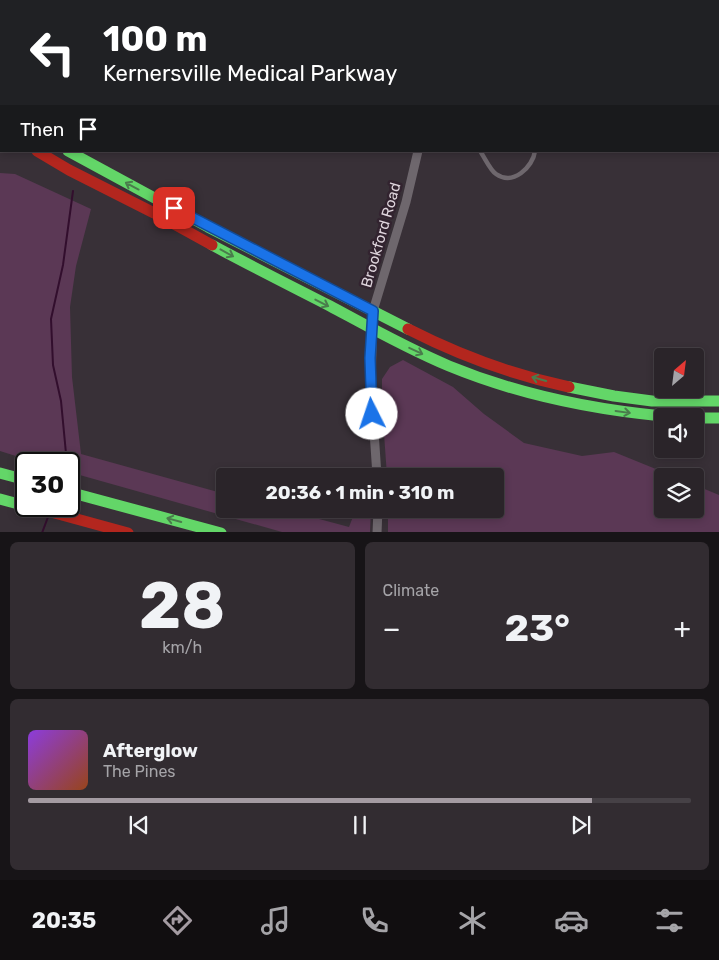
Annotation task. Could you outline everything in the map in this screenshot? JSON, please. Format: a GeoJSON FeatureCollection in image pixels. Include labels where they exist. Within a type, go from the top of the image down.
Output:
{"type":"FeatureCollection","features":[{"type":"Feature","properties":{"kind":"main road"},"geometry":{"type":"LineString","coordinates":[[39,152],[66,170],[184,230],[372,330],[465,373],[514,389],[584,405],[654,415]]}},
{"type":"Feature","properties":{"kind":"main road"},"geometry":{"type":"LineString","coordinates":[[70,152],[191,217],[428,339],[475,358],[586,392],[645,400],[719,401]]}},
{"type":"Feature","properties":{"kind":"main road"},"geometry":{"type":"LineString","coordinates":[[184,230],[191,217]]}},
{"type":"Feature","properties":{"kind":"main road"},"geometry":{"type":"LineString","coordinates":[[584,405],[586,392]]}},
{"type":"Feature","properties":{"kind":"main road"},"geometry":{"type":"LineString","coordinates":[[704,418],[719,418]]}},
{"type":"Feature","properties":{"kind":"main road"},"geometry":{"type":"LineString","coordinates":[[0,473],[15,477]]}},
{"type":"Feature","properties":{"kind":"main road"},"geometry":{"type":"LineString","coordinates":[[80,495],[221,532]]}},
{"type":"Feature","properties":{"kind":"main road"},"geometry":{"type":"LineString","coordinates":[[0,499],[15,503]]}},
{"type":"Feature","properties":{"kind":"main road"},"geometry":{"type":"LineString","coordinates":[[70,517],[128,532]]}},
{"type":"Feature","properties":{"kind":"street","name":"Brookford Road"},"geometry":{"type":"LineString","coordinates":[[376,468],[370,386],[373,311],[406,202],[418,152]]}},
{"type":"Feature","properties":{"kind":"street"},"geometry":{"type":"LineString","coordinates":[[377,532],[378,518]]}},
{"type":"Feature","properties":{"kind":"lane"},"geometry":{"type":"LineString","coordinates":[[481,152],[496,174],[506,178],[526,170],[535,152]]}},
{"type":"Feature","properties":{"kind":"shaded area"},"geometry":{"type":"Polygon","coordinates":[[[0,173],[15,174],[91,209],[76,266],[70,307],[72,377],[81,454],[216,492],[216,513],[80,475],[80,452],[15,452],[15,456],[0,451],[0,173]]]}},
{"type":"Feature","properties":{"kind":"shaded area"},"geometry":{"type":"Polygon","coordinates":[[[403,360],[453,387],[484,414],[524,443],[582,456],[614,452],[654,468],[654,518],[704,518],[704,489],[719,495],[719,532],[388,532],[388,518],[504,518],[504,468],[386,468],[382,379],[390,367],[403,360]]]}},
{"type":"Feature","properties":{"kind":"shaded area"},"geometry":{"type":"Polygon","coordinates":[[[232,518],[316,518],[349,527],[352,518],[371,518],[370,532],[282,532],[232,518]]]}},
{"type":"Feature","properties":{"kind":"waterway"},"geometry":{"type":"LineString","coordinates":[[66,452],[61,401],[53,365],[51,319],[63,265],[73,191]]}},
{"type":"Feature","properties":{"kind":"waterway"},"geometry":{"type":"LineString","coordinates":[[42,532],[48,517]]}},
{"type":"Feature","properties":{"kind":"traffic: fast"},"geometry":{"type":"LineString","coordinates":[[70,152],[208,227],[408,329]]}},
{"type":"Feature","properties":{"kind":"traffic: fast"},"geometry":{"type":"LineString","coordinates":[[212,245],[404,345],[449,366],[501,385],[554,399],[654,415]]}},
{"type":"Feature","properties":{"kind":"traffic: fast"},"geometry":{"type":"LineString","coordinates":[[569,387],[652,401],[719,401]]}},
{"type":"Feature","properties":{"kind":"traffic: fast"},"geometry":{"type":"LineString","coordinates":[[704,418],[719,418]]}},
{"type":"Feature","properties":{"kind":"traffic: fast"},"geometry":{"type":"LineString","coordinates":[[0,473],[15,477]]}},
{"type":"Feature","properties":{"kind":"traffic: fast"},"geometry":{"type":"LineString","coordinates":[[80,495],[217,532]]}},
{"type":"Feature","properties":{"kind":"traffic: fast"},"geometry":{"type":"LineString","coordinates":[[0,499],[15,503]]}},
{"type":"Feature","properties":{"kind":"traffic: jam"},"geometry":{"type":"LineString","coordinates":[[39,152],[69,170],[212,245]]}},
{"type":"Feature","properties":{"kind":"traffic: jam"},"geometry":{"type":"LineString","coordinates":[[408,329],[487,363],[527,377],[569,387]]}},
{"type":"Feature","properties":{"kind":"traffic: jam"},"geometry":{"type":"LineString","coordinates":[[69,517],[124,532]]}},
{"type":"Feature","properties":{"kind":"route"},"geometry":{"type":"LineString","coordinates":[[174,208],[373,311],[370,358],[372,414]]}}]}
